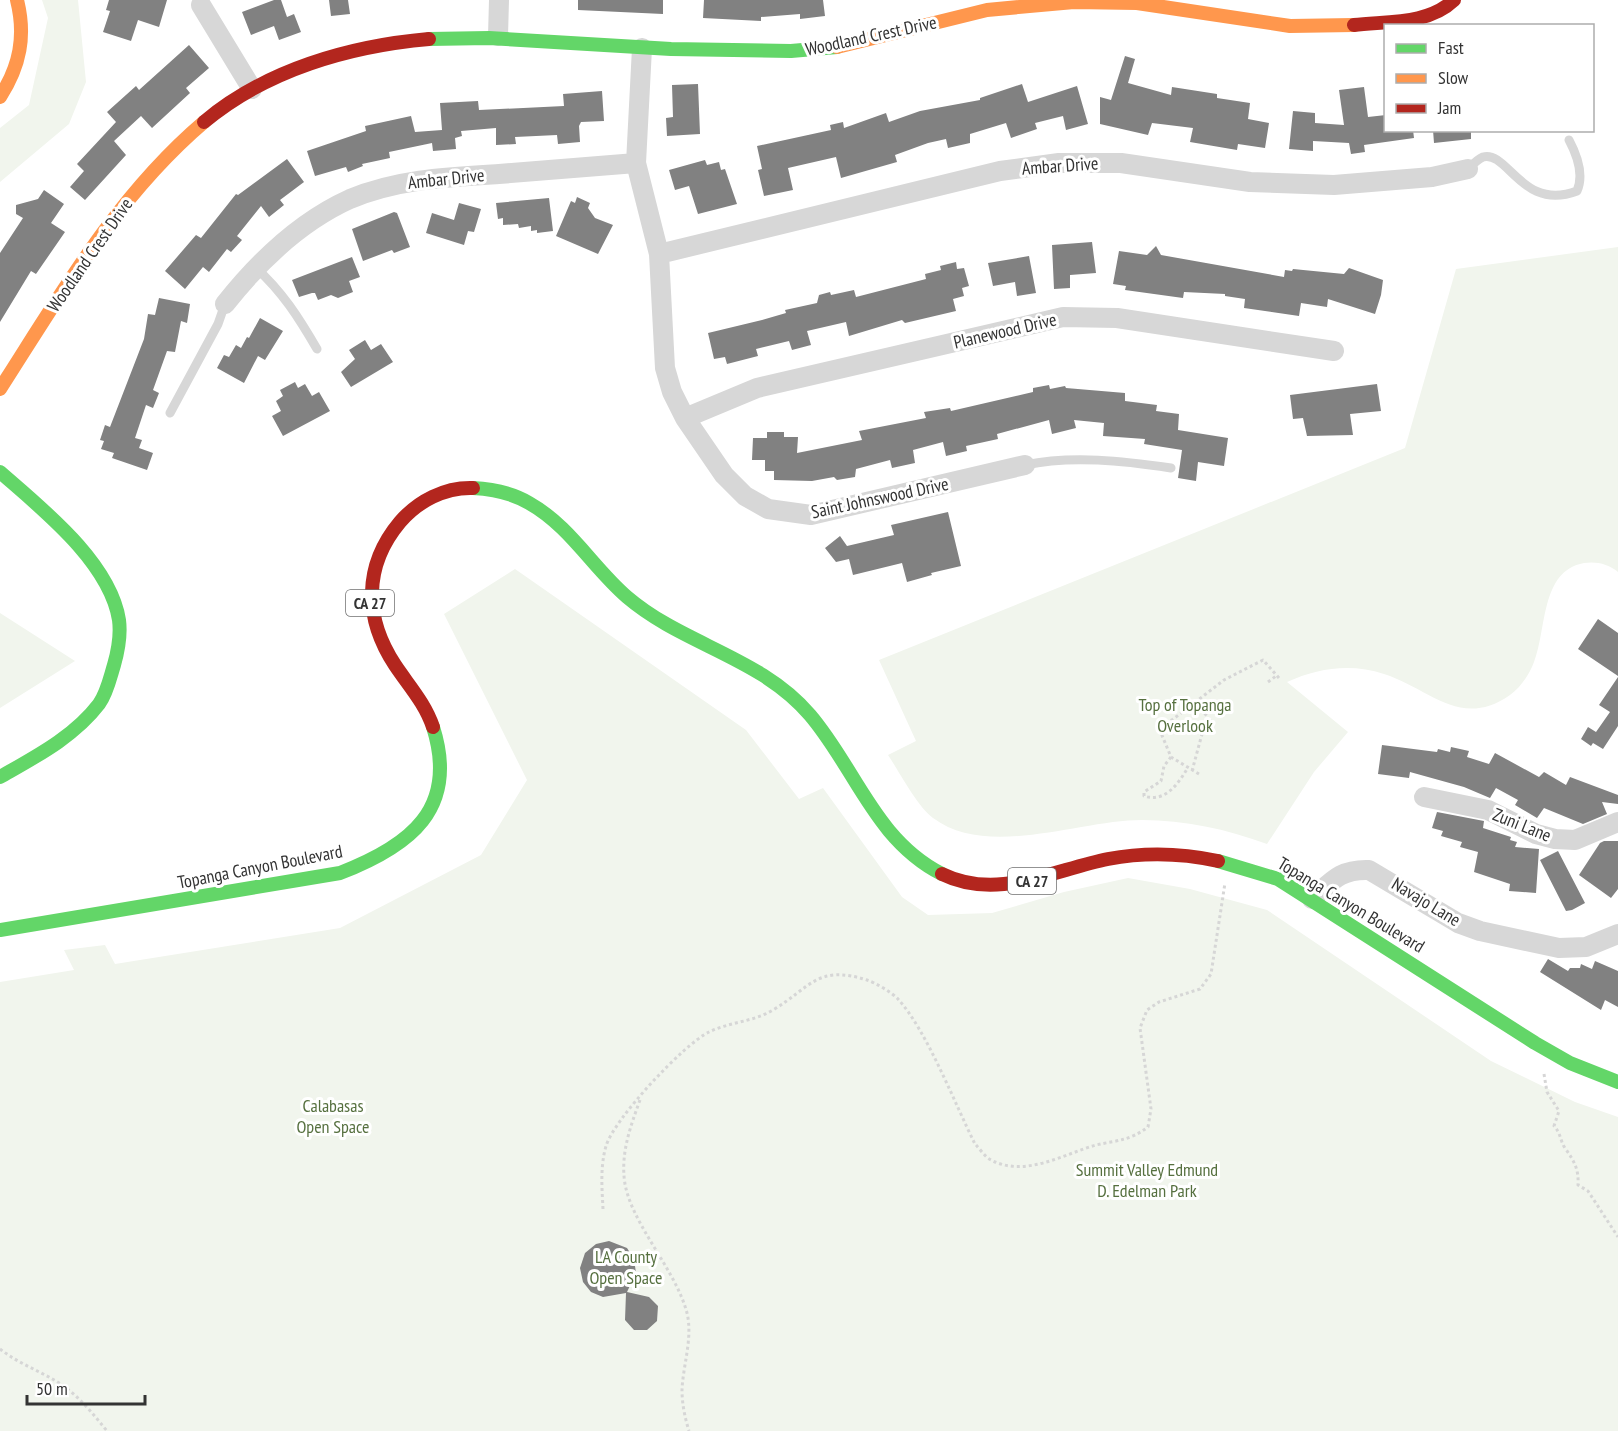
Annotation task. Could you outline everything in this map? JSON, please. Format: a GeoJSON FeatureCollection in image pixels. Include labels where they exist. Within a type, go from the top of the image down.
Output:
{"type":"FeatureCollection","features":[{"type":"Feature","properties":{"kind":"main road"},"geometry":{"type":"LineString","coordinates":[[0,97],[10,83],[20,58],[22,18],[17,0]]}},
{"type":"Feature","properties":{"kind":"main road","name":"Woodland Crest Drive"},"geometry":{"type":"LineString","coordinates":[[0,389],[113,215],[180,143],[252,89],[306,62],[358,47],[444,36],[498,36],[642,48],[803,51],[879,38],[964,15],[1036,3],[1133,2],[1238,21],[1295,27],[1418,19],[1446,11],[1454,0]]}},
{"type":"Feature","properties":{"kind":"main road"},"geometry":{"type":"LineString","coordinates":[[0,472],[87,557],[106,587],[118,614],[118,655],[101,703],[65,738],[0,777]]}},
{"type":"Feature","properties":{"kind":"main road","name":"Topanga Canyon Boulevard"},"geometry":{"type":"LineString","coordinates":[[0,930],[340,873],[377,860],[410,838],[429,817],[438,795],[441,764],[435,732],[423,703],[378,636],[370,604],[371,574],[384,543],[406,514],[432,497],[458,488],[493,487],[522,497],[551,517],[629,599],[675,628],[753,666],[793,697],[818,727],[886,829],[926,866],[971,884],[1000,887],[1038,880],[1101,860],[1132,855],[1163,854],[1232,862],[1278,879],[1535,1043],[1570,1063],[1618,1082]]}},
{"type":"Feature","properties":{"kind":"street"},"geometry":{"type":"LineString","coordinates":[[498,36],[499,0]]}},
{"type":"Feature","properties":{"kind":"street"},"geometry":{"type":"LineString","coordinates":[[201,5],[252,89]]}},
{"type":"Feature","properties":{"kind":"street","name":"Saint Johnswood Drive"},"geometry":{"type":"LineString","coordinates":[[642,48],[636,164],[659,254],[665,368],[672,392],[685,418],[724,475],[745,496],[768,509],[811,515],[1025,465]]}},
{"type":"Feature","properties":{"kind":"street","name":"Ambar Drive"},"geometry":{"type":"LineString","coordinates":[[659,254],[1000,171],[1059,163],[1121,163],[1250,182],[1334,185],[1432,177],[1468,169]]}},
{"type":"Feature","properties":{"kind":"street","name":"Ambar Drive"},"geometry":{"type":"LineString","coordinates":[[225,304],[255,267],[307,224],[350,200],[416,180],[636,164]]}},
{"type":"Feature","properties":{"kind":"street","name":"Planewood Drive"},"geometry":{"type":"LineString","coordinates":[[685,418],[757,388],[1063,317],[1117,318],[1334,351]]}},
{"type":"Feature","properties":{"kind":"street","name":"Zuni Lane"},"geometry":{"type":"LineString","coordinates":[[1424,797],[1488,810],[1536,834],[1556,839],[1575,840],[1618,822]]}},
{"type":"Feature","properties":{"kind":"street","name":"Navajo Lane"},"geometry":{"type":"LineString","coordinates":[[1312,899],[1340,874],[1352,869],[1369,870],[1458,923],[1480,931],[1559,948],[1586,946],[1618,934]]}},
{"type":"Feature","properties":{"kind":"lane"},"geometry":{"type":"LineString","coordinates":[[1468,169],[1482,157],[1492,158],[1547,196],[1576,191],[1580,182],[1576,153],[1569,140]]}},
{"type":"Feature","properties":{"kind":"lane"},"geometry":{"type":"LineString","coordinates":[[255,267],[275,285],[291,306],[317,349]]}},
{"type":"Feature","properties":{"kind":"lane"},"geometry":{"type":"LineString","coordinates":[[170,413],[218,324],[225,304]]}},
{"type":"Feature","properties":{"kind":"lane"},"geometry":{"type":"LineString","coordinates":[[1025,465],[1050,460],[1128,462],[1171,468]]}},
{"type":"Feature","properties":{"kind":"path"},"geometry":{"type":"LineString","coordinates":[[1199,774],[1187,769],[1171,757],[1160,726],[1224,680],[1263,660],[1278,677],[1268,682]]}},
{"type":"Feature","properties":{"kind":"path"},"geometry":{"type":"LineString","coordinates":[[1204,696],[1209,702]]}},
{"type":"Feature","properties":{"kind":"path"},"geometry":{"type":"LineString","coordinates":[[1192,771],[1202,734],[1210,720],[1202,710],[1213,698]]}},
{"type":"Feature","properties":{"kind":"path"},"geometry":{"type":"LineString","coordinates":[[1171,757],[1164,766],[1161,781],[1144,792],[1144,796],[1159,796],[1171,791],[1187,769]]}},
{"type":"Feature","properties":{"kind":"path"},"geometry":{"type":"LineString","coordinates":[[603,1209],[601,1167],[607,1144],[617,1125],[686,1047],[710,1031],[747,1022],[774,1010],[811,981],[835,974],[868,980],[896,996],[913,1018],[975,1144],[991,1160],[1007,1165],[1035,1165],[1096,1145],[1132,1138],[1148,1127],[1150,1109],[1140,1028],[1147,1010],[1159,1002],[1200,989],[1211,974],[1222,896],[1232,862]]}},
{"type":"Feature","properties":{"kind":"path"},"geometry":{"type":"LineString","coordinates":[[1544,1072],[1547,1092],[1559,1111],[1554,1126],[1561,1133],[1564,1147],[1572,1156],[1579,1173],[1578,1185],[1588,1191],[1618,1237]]}},
{"type":"Feature","properties":{"kind":"path"},"geometry":{"type":"LineString","coordinates":[[641,1097],[628,1133],[624,1177],[632,1204],[665,1262],[687,1314],[689,1333],[682,1391],[689,1431]]}},
{"type":"Feature","properties":{"kind":"path"},"geometry":{"type":"LineString","coordinates":[[0,1349],[12,1359],[63,1386],[81,1400],[107,1431]]}},
{"type":"Feature","properties":{"kind":"green space"},"geometry":{"type":"Polygon","coordinates":[[[42,0],[78,0],[86,82],[69,124],[0,182],[0,128],[29,105],[48,18],[42,0]]]}},
{"type":"Feature","properties":{"kind":"green space","name":"Top of Topanga Overlook"},"geometry":{"type":"Polygon","coordinates":[[[1618,247],[1618,572],[1606,565],[1589,562],[1570,568],[1559,577],[1547,604],[1534,662],[1530,672],[1514,692],[1492,705],[1476,708],[1445,703],[1400,680],[1359,669],[1323,670],[1287,682],[1348,732],[1314,772],[1267,844],[1205,826],[1158,820],[1117,822],[1007,837],[980,836],[955,830],[933,818],[921,806],[888,755],[916,741],[879,660],[1405,448],[1456,269],[1618,247]]]}},
{"type":"Feature","properties":{"kind":"green space"},"geometry":{"type":"Polygon","coordinates":[[[515,569],[746,730],[799,799],[823,788],[902,897],[928,915],[992,913],[1064,892],[1128,878],[1190,889],[1267,910],[1491,1061],[1575,1102],[1618,1117],[1618,1431],[0,1431],[0,982],[74,970],[64,950],[105,945],[115,964],[340,928],[481,855],[527,780],[444,614],[515,569]]]}},
{"type":"Feature","properties":{"kind":"green space"},"geometry":{"type":"Polygon","coordinates":[[[0,613],[75,661],[0,708],[0,613]]]}},
{"type":"Feature","properties":{"kind":"building"},"geometry":{"type":"Polygon","coordinates":[[[109,0],[167,0],[159,27],[138,20],[131,41],[103,32],[110,11],[106,10],[109,0]]]}},
{"type":"Feature","properties":{"kind":"building"},"geometry":{"type":"Polygon","coordinates":[[[274,0],[281,0],[287,17],[294,14],[301,32],[279,40],[274,26],[251,35],[242,12],[274,0]]]}},
{"type":"Feature","properties":{"kind":"building"},"geometry":{"type":"Polygon","coordinates":[[[329,0],[348,0],[350,14],[331,16],[329,0]]]}},
{"type":"Feature","properties":{"kind":"building"},"geometry":{"type":"Polygon","coordinates":[[[578,0],[663,0],[663,14],[578,10],[578,0]]]}},
{"type":"Feature","properties":{"kind":"building"},"geometry":{"type":"Polygon","coordinates":[[[704,0],[823,0],[825,16],[800,19],[800,14],[761,17],[761,21],[703,18],[704,0]]]}},
{"type":"Feature","properties":{"kind":"building"},"geometry":{"type":"Polygon","coordinates":[[[189,45],[209,68],[186,88],[190,93],[152,128],[141,116],[114,141],[126,155],[85,200],[70,187],[84,171],[77,164],[116,122],[107,112],[136,86],[139,90],[189,45]]]}},
{"type":"Feature","properties":{"kind":"building"},"geometry":{"type":"Polygon","coordinates":[[[1125,56],[1135,59],[1128,83],[1171,95],[1172,87],[1217,94],[1217,98],[1250,103],[1248,119],[1269,123],[1265,148],[1238,144],[1237,150],[1190,142],[1193,128],[1152,123],[1148,135],[1100,124],[1100,97],[1111,100],[1125,56]]]}},
{"type":"Feature","properties":{"kind":"building"},"geometry":{"type":"Polygon","coordinates":[[[698,84],[700,134],[667,136],[666,118],[673,117],[672,85],[698,84]]]}},
{"type":"Feature","properties":{"kind":"building"},"geometry":{"type":"Polygon","coordinates":[[[1022,84],[1028,102],[1077,86],[1088,124],[1066,130],[1063,116],[1035,123],[1037,129],[1011,138],[1006,123],[970,134],[970,143],[948,148],[946,139],[928,143],[895,155],[897,162],[841,178],[836,157],[788,168],[793,190],[764,196],[758,170],[762,169],[757,146],[831,130],[830,125],[843,122],[844,128],[886,113],[889,122],[920,111],[980,100],[980,98],[1022,84]]]}},
{"type":"Feature","properties":{"kind":"building"},"geometry":{"type":"Polygon","coordinates":[[[1364,87],[1368,117],[1384,115],[1384,132],[1413,132],[1414,138],[1364,145],[1365,152],[1351,154],[1349,143],[1313,141],[1313,151],[1289,149],[1293,111],[1315,113],[1315,123],[1344,125],[1339,90],[1364,87]]]}},
{"type":"Feature","properties":{"kind":"building"},"geometry":{"type":"Polygon","coordinates":[[[602,91],[604,121],[581,122],[580,142],[558,144],[557,135],[515,137],[516,144],[496,145],[496,128],[461,131],[462,136],[455,138],[456,149],[433,151],[432,143],[389,152],[390,158],[362,164],[363,166],[348,172],[346,167],[315,176],[307,151],[366,131],[365,126],[411,116],[415,132],[442,130],[440,103],[478,101],[479,110],[564,106],[563,94],[602,91]]]}},
{"type":"Feature","properties":{"kind":"building"},"geometry":{"type":"Polygon","coordinates":[[[1433,132],[1471,132],[1471,139],[1434,143],[1433,132]]]}},
{"type":"Feature","properties":{"kind":"building"},"geometry":{"type":"Polygon","coordinates":[[[287,159],[304,182],[280,200],[284,205],[269,217],[261,206],[237,236],[242,240],[231,252],[227,249],[209,272],[203,267],[185,289],[165,271],[196,235],[201,238],[236,194],[238,195],[287,159]]]}},
{"type":"Feature","properties":{"kind":"building"},"geometry":{"type":"Polygon","coordinates":[[[705,160],[707,165],[719,162],[721,170],[725,169],[737,204],[698,214],[689,186],[675,190],[669,170],[705,160]]]}},
{"type":"Feature","properties":{"kind":"building"},"geometry":{"type":"Polygon","coordinates":[[[44,190],[64,204],[51,223],[65,232],[36,274],[31,271],[0,322],[0,253],[23,218],[16,214],[16,205],[38,199],[44,190]]]}},
{"type":"Feature","properties":{"kind":"building"},"geometry":{"type":"Polygon","coordinates":[[[577,197],[590,203],[588,208],[595,218],[613,225],[598,254],[556,236],[571,201],[575,203],[577,197]]]}},
{"type":"Feature","properties":{"kind":"building"},"geometry":{"type":"Polygon","coordinates":[[[549,198],[553,231],[537,233],[537,230],[531,231],[531,226],[519,228],[518,224],[503,225],[503,218],[498,219],[496,203],[549,198]]]}},
{"type":"Feature","properties":{"kind":"building"},"geometry":{"type":"Polygon","coordinates":[[[459,203],[481,209],[474,232],[468,231],[464,245],[426,233],[432,213],[454,220],[459,203]]]}},
{"type":"Feature","properties":{"kind":"building"},"geometry":{"type":"Polygon","coordinates":[[[394,212],[397,213],[410,247],[394,253],[392,250],[363,261],[352,229],[394,212]]]}},
{"type":"Feature","properties":{"kind":"building"},"geometry":{"type":"Polygon","coordinates":[[[1092,242],[1096,273],[1070,275],[1070,288],[1054,289],[1052,245],[1092,242]]]}},
{"type":"Feature","properties":{"kind":"building"},"geometry":{"type":"Polygon","coordinates":[[[1156,246],[1161,255],[1284,277],[1285,270],[1344,274],[1349,268],[1383,280],[1381,295],[1375,314],[1328,299],[1327,307],[1301,303],[1299,316],[1244,308],[1245,299],[1225,296],[1225,294],[1184,292],[1183,298],[1125,290],[1126,286],[1113,284],[1119,251],[1147,255],[1156,246]]]}},
{"type":"Feature","properties":{"kind":"building"},"geometry":{"type":"Polygon","coordinates":[[[1029,256],[1036,293],[1017,296],[1015,282],[993,286],[988,263],[1029,256]]]}},
{"type":"Feature","properties":{"kind":"building"},"geometry":{"type":"Polygon","coordinates":[[[352,257],[360,277],[349,281],[353,292],[338,298],[331,295],[318,300],[315,293],[299,297],[292,280],[352,257]]]}},
{"type":"Feature","properties":{"kind":"building"},"geometry":{"type":"Polygon","coordinates":[[[956,262],[957,269],[964,268],[969,286],[962,288],[964,296],[953,299],[956,311],[905,323],[902,320],[849,336],[846,322],[807,331],[811,345],[792,350],[789,341],[756,349],[758,356],[727,364],[725,357],[714,359],[708,333],[817,303],[819,295],[830,292],[831,295],[854,290],[856,297],[926,279],[925,274],[941,270],[940,266],[956,262]]]}},
{"type":"Feature","properties":{"kind":"building"},"geometry":{"type":"Polygon","coordinates":[[[159,298],[190,304],[187,323],[181,321],[175,352],[167,351],[153,390],[159,393],[153,408],[146,405],[135,438],[142,440],[139,448],[153,453],[147,470],[112,458],[114,453],[101,449],[104,441],[100,440],[105,425],[110,427],[144,339],[148,314],[155,315],[159,298]]]}},
{"type":"Feature","properties":{"kind":"building"},"geometry":{"type":"Polygon","coordinates":[[[260,318],[283,331],[265,360],[258,356],[244,383],[217,368],[224,355],[229,357],[236,345],[241,348],[260,318]]]}},
{"type":"Feature","properties":{"kind":"building"},"geometry":{"type":"Polygon","coordinates":[[[365,340],[371,350],[381,344],[393,362],[351,387],[341,372],[355,359],[349,350],[365,340]]]}},
{"type":"Feature","properties":{"kind":"building"},"geometry":{"type":"Polygon","coordinates":[[[295,382],[298,388],[305,384],[312,396],[319,392],[330,411],[283,436],[272,416],[281,411],[276,401],[283,396],[280,390],[295,382]]]}},
{"type":"Feature","properties":{"kind":"building"},"geometry":{"type":"Polygon","coordinates":[[[1377,384],[1381,411],[1350,414],[1353,435],[1307,436],[1303,418],[1293,419],[1290,395],[1377,384]]]}},
{"type":"Feature","properties":{"kind":"building"},"geometry":{"type":"Polygon","coordinates":[[[1049,385],[1050,389],[1065,386],[1066,388],[1125,393],[1125,401],[1157,405],[1156,411],[1179,414],[1178,430],[1228,438],[1224,466],[1198,462],[1196,481],[1178,478],[1182,450],[1144,444],[1145,439],[1103,436],[1104,423],[1074,420],[1076,428],[1052,434],[1049,420],[997,434],[998,439],[966,446],[967,451],[946,456],[943,442],[913,450],[915,463],[892,468],[890,460],[856,469],[855,477],[837,480],[834,477],[812,481],[774,480],[774,471],[765,471],[765,460],[752,460],[753,438],[767,438],[767,432],[784,432],[784,437],[798,437],[797,453],[862,440],[859,431],[926,418],[924,412],[950,408],[951,411],[1033,392],[1033,388],[1049,385]]]}},
{"type":"Feature","properties":{"kind":"building"},"geometry":{"type":"Polygon","coordinates":[[[948,512],[961,566],[931,573],[932,575],[907,582],[902,563],[853,575],[849,559],[836,562],[825,548],[840,536],[847,546],[894,535],[891,525],[948,512]]]}},
{"type":"Feature","properties":{"kind":"building"},"geometry":{"type":"Polygon","coordinates":[[[1598,619],[1618,633],[1618,676],[1578,649],[1598,619]]]}},
{"type":"Feature","properties":{"kind":"building"},"geometry":{"type":"Polygon","coordinates":[[[1618,677],[1618,726],[1603,749],[1593,743],[1591,746],[1581,739],[1588,727],[1596,732],[1610,712],[1599,705],[1618,677]]]}},
{"type":"Feature","properties":{"kind":"building"},"geometry":{"type":"Polygon","coordinates":[[[1382,745],[1437,752],[1438,749],[1450,752],[1451,747],[1469,751],[1467,757],[1489,764],[1495,753],[1539,777],[1544,772],[1566,785],[1570,777],[1618,795],[1618,804],[1602,802],[1607,814],[1583,824],[1544,808],[1537,818],[1515,805],[1518,800],[1496,788],[1490,798],[1464,787],[1410,772],[1409,778],[1378,774],[1382,745]]]}},
{"type":"Feature","properties":{"kind":"building"},"geometry":{"type":"Polygon","coordinates":[[[1437,812],[1484,821],[1483,828],[1511,837],[1510,840],[1517,842],[1515,847],[1539,849],[1536,893],[1509,891],[1510,884],[1474,872],[1478,852],[1460,847],[1462,842],[1441,836],[1443,831],[1432,828],[1437,812]]]}},
{"type":"Feature","properties":{"kind":"building"},"geometry":{"type":"Polygon","coordinates":[[[1618,841],[1618,889],[1611,898],[1579,875],[1600,843],[1618,841]]]}},
{"type":"Feature","properties":{"kind":"building"},"geometry":{"type":"Polygon","coordinates":[[[1558,851],[1585,903],[1572,910],[1566,911],[1540,860],[1558,851]]]}},
{"type":"Feature","properties":{"kind":"building"},"geometry":{"type":"Polygon","coordinates":[[[1548,959],[1568,971],[1570,968],[1580,968],[1581,964],[1592,969],[1595,961],[1618,971],[1618,1007],[1605,1000],[1601,1010],[1540,972],[1548,959]]]}},
{"type":"Feature","properties":{"kind":"building"},"geometry":{"type":"Polygon","coordinates":[[[609,1241],[627,1248],[634,1259],[636,1273],[627,1292],[649,1297],[658,1306],[657,1321],[647,1330],[634,1330],[625,1320],[626,1293],[603,1297],[591,1292],[583,1282],[580,1268],[585,1253],[596,1244],[609,1241]]]}},
{"type":"Feature","properties":{"kind":"traffic: fast"},"geometry":{"type":"LineString","coordinates":[[429,39],[489,38],[671,49],[791,51],[837,47]]}},
{"type":"Feature","properties":{"kind":"traffic: fast"},"geometry":{"type":"LineString","coordinates":[[0,472],[53,519],[88,557],[113,598],[120,631],[114,665],[99,704],[78,727],[66,736],[0,777]]}},
{"type":"Feature","properties":{"kind":"traffic: fast"},"geometry":{"type":"LineString","coordinates":[[473,488],[509,494],[544,512],[569,535],[627,597],[672,628],[745,665],[790,695],[810,715],[826,736],[883,823],[919,860],[942,874]]}},
{"type":"Feature","properties":{"kind":"traffic: fast"},"geometry":{"type":"LineString","coordinates":[[0,930],[340,873],[365,862],[407,837],[422,821],[433,802],[439,781],[439,756],[433,727]]}},
{"type":"Feature","properties":{"kind":"traffic: fast"},"geometry":{"type":"LineString","coordinates":[[1218,861],[1278,879],[1535,1043],[1570,1063],[1618,1082]]}},
{"type":"Feature","properties":{"kind":"traffic: slow"},"geometry":{"type":"LineString","coordinates":[[0,97],[17,62],[21,38],[17,0]]}},
{"type":"Feature","properties":{"kind":"traffic: slow"},"geometry":{"type":"LineString","coordinates":[[837,47],[987,10],[1074,2],[1137,3],[1290,26],[1354,25]]}},
{"type":"Feature","properties":{"kind":"traffic: slow"},"geometry":{"type":"LineString","coordinates":[[0,389],[68,282],[117,214],[173,151],[204,122]]}},
{"type":"Feature","properties":{"kind":"traffic: jam"},"geometry":{"type":"LineString","coordinates":[[1354,25],[1420,18],[1444,8],[1454,0]]}},
{"type":"Feature","properties":{"kind":"traffic: jam"},"geometry":{"type":"LineString","coordinates":[[204,122],[254,88],[310,64],[369,48],[429,39]]}},
{"type":"Feature","properties":{"kind":"traffic: jam"},"geometry":{"type":"LineString","coordinates":[[433,727],[421,702],[395,665],[378,629],[373,611],[374,574],[379,556],[388,539],[407,514],[442,493],[473,488]]}},
{"type":"Feature","properties":{"kind":"traffic: jam"},"geometry":{"type":"LineString","coordinates":[[942,874],[963,882],[983,885],[1025,881],[1108,859],[1136,855],[1177,855],[1218,861]]}},
{"type":"Feature","properties":{"kind":"park label","name":"Calabasas Open Space"},"geometry":{"type":"Point","coordinates":[333,1116]}},
{"type":"Feature","properties":{"kind":"park label","name":"Summit Valley Edmund D. Edelman Park"},"geometry":{"type":"Point","coordinates":[1147,1180]}},
{"type":"Feature","properties":{"kind":"park label","name":"LA County Open Space"},"geometry":{"type":"Point","coordinates":[626,1267]}}]}
